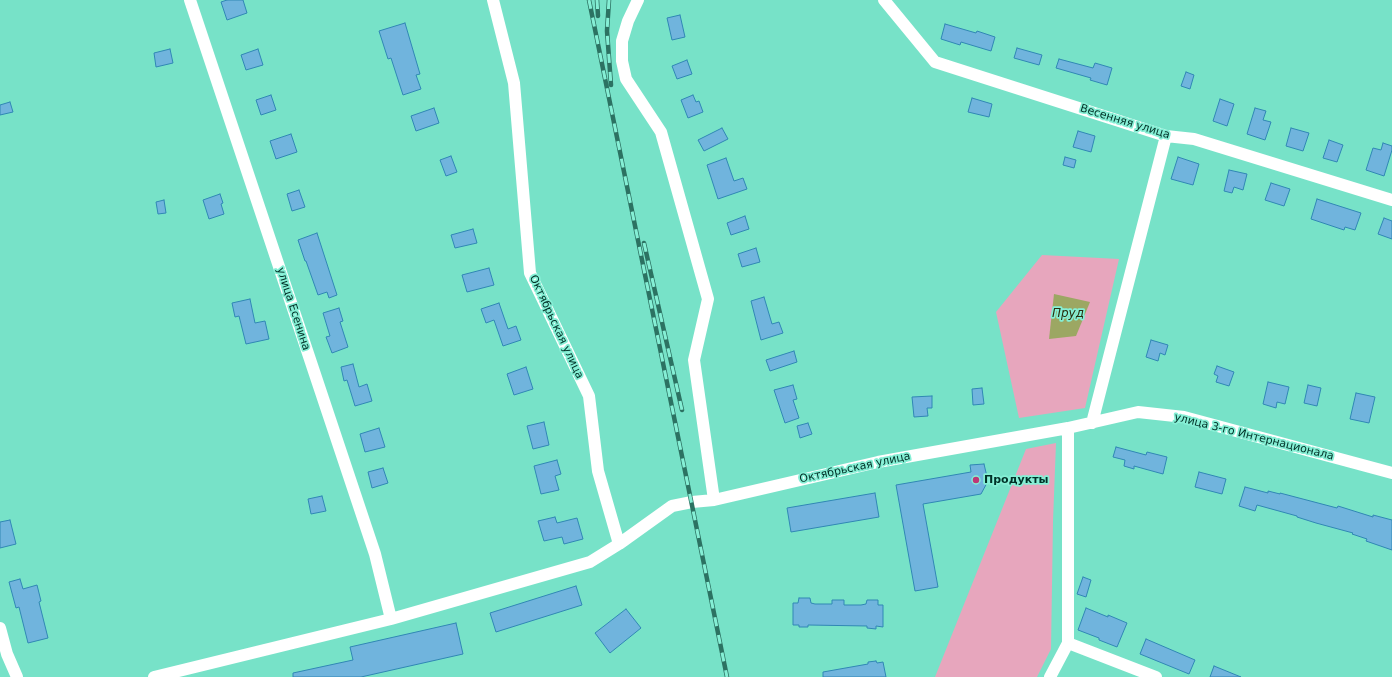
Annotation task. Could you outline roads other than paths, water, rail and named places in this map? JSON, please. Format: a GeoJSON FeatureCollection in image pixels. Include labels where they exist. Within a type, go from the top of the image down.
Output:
{"type":"FeatureCollection","features":[{"type":"Feature","properties":{"kind":"street","name":"улица Есенина"},"geometry":{"type":"LineString","coordinates":[[190,0],[375,554],[391,619]]}},
{"type":"Feature","properties":{"kind":"street","name":"Октябрьская улица"},"geometry":{"type":"LineString","coordinates":[[493,0],[514,83],[530,273],[589,396],[598,471],[619,544],[672,506],[714,500],[878,462],[997,440]]}},
{"type":"Feature","properties":{"kind":"street"},"geometry":{"type":"LineString","coordinates":[[638,0],[628,21],[622,41],[622,61],[626,79],[660,132],[708,299],[694,360],[714,500]]}},
{"type":"Feature","properties":{"kind":"street","name":"Весенняя улица"},"geometry":{"type":"LineString","coordinates":[[884,0],[935,62],[1166,136],[1194,138],[1392,200]]}},
{"type":"Feature","properties":{"kind":"street"},"geometry":{"type":"LineString","coordinates":[[1092,423],[1166,136]]}},
{"type":"Feature","properties":{"kind":"street","name":"улица 3-го Интернационала"},"geometry":{"type":"LineString","coordinates":[[997,440],[1068,428],[1138,412],[1184,417],[1392,473]]}},
{"type":"Feature","properties":{"kind":"street"},"geometry":{"type":"LineString","coordinates":[[1050,677],[1068,643],[1068,428]]}},
{"type":"Feature","properties":{"kind":"street"},"geometry":{"type":"LineString","coordinates":[[154,677],[391,619],[590,562],[619,544]]}},
{"type":"Feature","properties":{"kind":"street"},"geometry":{"type":"LineString","coordinates":[[0,628],[7,654],[17,677]]}},
{"type":"Feature","properties":{"kind":"street"},"geometry":{"type":"LineString","coordinates":[[1068,643],[1156,677]]}},
{"type":"Feature","properties":{"kind":"water","name":"Пруд"},"geometry":{"type":"Polygon","coordinates":[[[1054,294],[1090,302],[1076,336],[1049,339],[1054,294]]]}},
{"type":"Feature","properties":{"kind":"railway"},"geometry":{"type":"LineString","coordinates":[[589,0],[727,677]]}},
{"type":"Feature","properties":{"kind":"railway"},"geometry":{"type":"LineString","coordinates":[[597,0],[598,16]]}},
{"type":"Feature","properties":{"kind":"railway"},"geometry":{"type":"LineString","coordinates":[[609,0],[607,31],[611,85]]}},
{"type":"Feature","properties":{"kind":"railway"},"geometry":{"type":"LineString","coordinates":[[644,243],[682,410]]}},
{"type":"Feature","properties":{"kind":"place","name":"Продукты"},"geometry":{"type":"Point","coordinates":[976,480]}}]}
